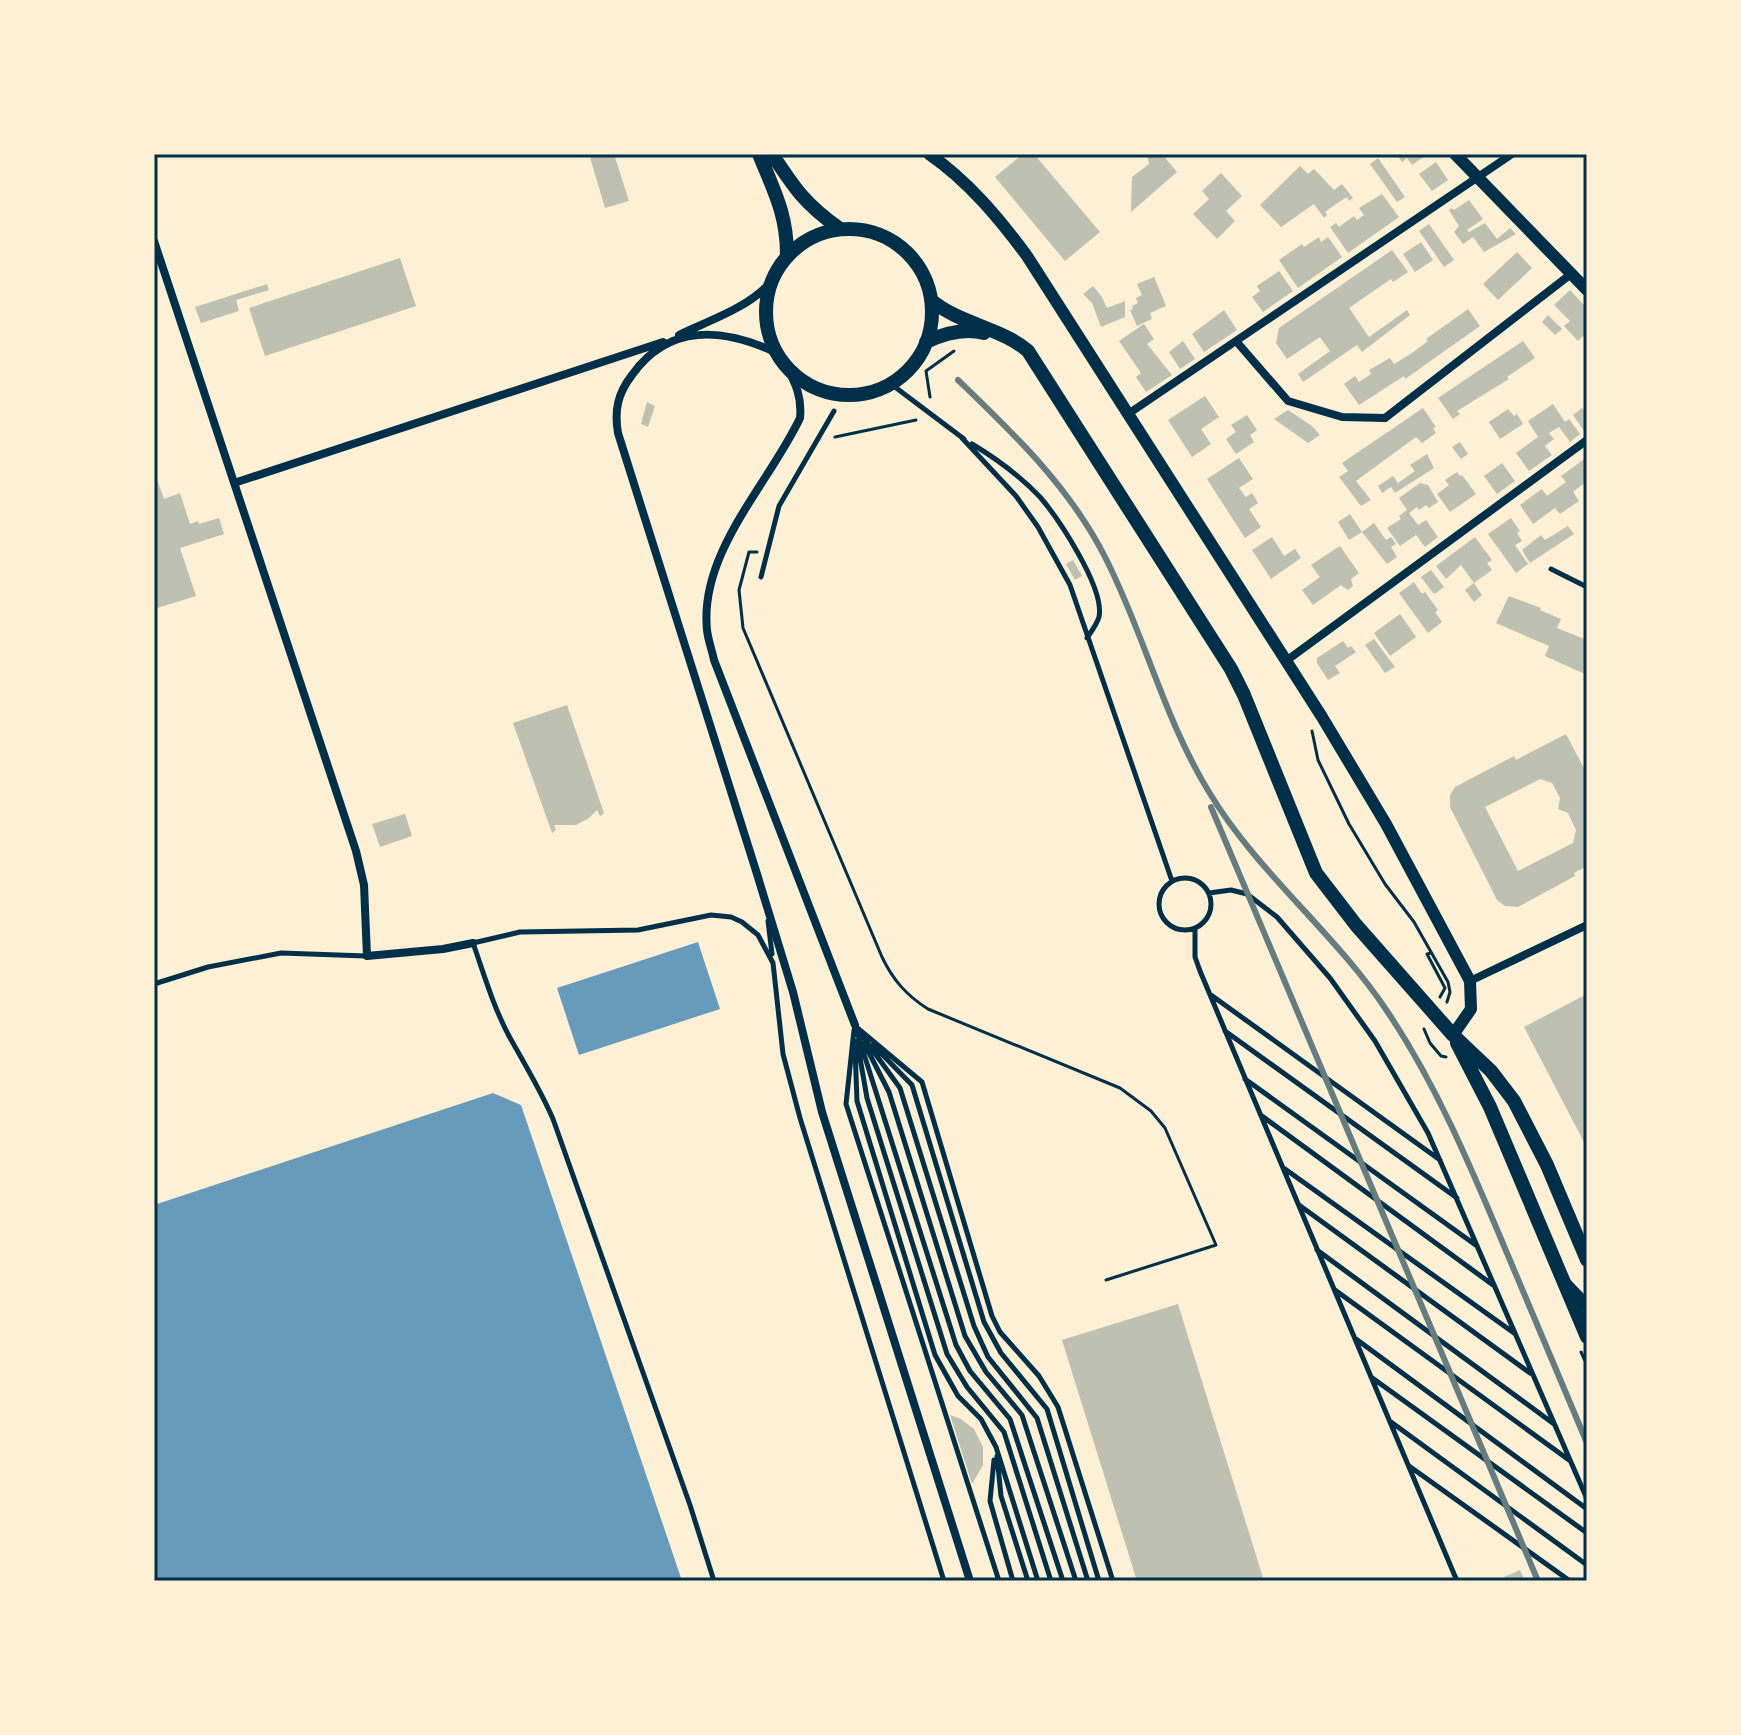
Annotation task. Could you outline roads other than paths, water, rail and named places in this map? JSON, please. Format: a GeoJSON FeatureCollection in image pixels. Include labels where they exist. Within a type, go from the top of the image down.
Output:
{"type":"FeatureCollection","features":[{"type":"Feature","properties":{"kind":"main road"},"geometry":{"type":"LineString","coordinates":[[759,154],[783,212],[787,229],[787,255]]}},
{"type":"Feature","properties":{"kind":"main road"},"geometry":{"type":"LineString","coordinates":[[772,154],[800,195],[840,229]]}},
{"type":"Feature","properties":{"kind":"main road"},"geometry":{"type":"LineString","coordinates":[[840,229],[860,229],[879,234],[897,244],[912,257],[923,274],[931,300],[931,323],[921,353],[908,371],[891,384],[868,395],[837,395],[802,381],[775,352],[765,317],[771,282],[787,255],[811,238],[840,229]]}},
{"type":"Feature","properties":{"kind":"main road"},"geometry":{"type":"LineString","coordinates":[[931,300],[944,311],[1028,351],[1231,669],[1316,873],[1356,925],[1453,1035],[1484,1062],[1514,1101],[1547,1165],[1587,1260]]}},
{"type":"Feature","properties":{"kind":"main road"},"geometry":{"type":"LineString","coordinates":[[926,342],[967,331],[1003,338]]}},
{"type":"Feature","properties":{"kind":"main road"},"geometry":{"type":"LineString","coordinates":[[1453,1035],[1490,1107],[1587,1337]]}},
{"type":"Feature","properties":{"kind":"street"},"geometry":{"type":"LineString","coordinates":[[929,154],[946,166],[1008,231],[1286,661],[1386,824],[1470,981],[1471,1009],[1453,1035]]}},
{"type":"Feature","properties":{"kind":"street"},"geometry":{"type":"LineString","coordinates":[[1455,154],[1587,290]]}},
{"type":"Feature","properties":{"kind":"street"},"geometry":{"type":"LineString","coordinates":[[1128,414],[1512,154]]}},
{"type":"Feature","properties":{"kind":"street"},"geometry":{"type":"LineString","coordinates":[[154,241],[356,851],[364,885],[367,956],[473,943]]}},
{"type":"Feature","properties":{"kind":"street"},"geometry":{"type":"LineString","coordinates":[[1236,341],[1288,401],[1342,417],[1385,418],[1571,274]]}},
{"type":"Feature","properties":{"kind":"street"},"geometry":{"type":"LineString","coordinates":[[234,483],[672,339],[741,305],[761,293],[771,282]]}},
{"type":"Feature","properties":{"kind":"street"},"geometry":{"type":"LineString","coordinates":[[775,352],[729,337],[672,339],[642,361],[622,389],[615,418],[793,992],[822,1112],[970,1581]]}},
{"type":"Feature","properties":{"kind":"street"},"geometry":{"type":"LineString","coordinates":[[786,367],[798,392],[800,418],[727,541],[710,594],[707,630],[714,660],[855,1025]]}},
{"type":"Feature","properties":{"kind":"street"},"geometry":{"type":"LineString","coordinates":[[1286,661],[1587,440]]}},
{"type":"Feature","properties":{"kind":"street"},"geometry":{"type":"LineString","coordinates":[[1470,981],[1587,925]]}},
{"type":"Feature","properties":{"kind":"street"},"geometry":{"type":"LineString","coordinates":[[1563,1280],[1587,1306]]}},
{"type":"Feature","properties":{"kind":"lane"},"geometry":{"type":"LineString","coordinates":[[891,384],[962,438],[998,460],[1021,479],[1055,518],[1094,589],[1099,616],[1087,639]]}},
{"type":"Feature","properties":{"kind":"lane"},"geometry":{"type":"LineString","coordinates":[[761,577],[784,496],[834,411]]}},
{"type":"Feature","properties":{"kind":"lane"},"geometry":{"type":"LineString","coordinates":[[962,438],[1007,484],[1038,527],[1070,585],[1172,881]]}},
{"type":"Feature","properties":{"kind":"lane"},"geometry":{"type":"LineString","coordinates":[[1551,569],[1587,587]]}},
{"type":"Feature","properties":{"kind":"lane"},"geometry":{"type":"LineString","coordinates":[[1190,878],[1205,886],[1209,893],[1211,910],[1208,918],[1195,929],[1178,930],[1164,920],[1160,912],[1161,894],[1172,881],[1190,878]]}},
{"type":"Feature","properties":{"kind":"lane"},"geometry":{"type":"LineString","coordinates":[[1209,893],[1231,890],[1247,894],[1277,917],[1322,968],[1375,1041],[1441,1161],[1587,1499]]}},
{"type":"Feature","properties":{"kind":"lane"},"geometry":{"type":"LineString","coordinates":[[764,897],[783,1054],[800,1118],[944,1581]]}},
{"type":"Feature","properties":{"kind":"lane"},"geometry":{"type":"LineString","coordinates":[[714,1581],[553,1119],[536,1080],[509,1036],[492,1000],[473,943],[520,932],[638,930],[720,915],[742,922],[758,935],[773,963]]}},
{"type":"Feature","properties":{"kind":"lane"},"geometry":{"type":"LineString","coordinates":[[1195,929],[1195,957],[1209,994],[1457,1581]]}},
{"type":"Feature","properties":{"kind":"lane"},"geometry":{"type":"LineString","coordinates":[[154,984],[208,967],[281,953],[367,956]]}},
{"type":"Feature","properties":{"kind":"lane"},"geometry":{"type":"LineString","coordinates":[[1209,994],[1441,1161]]}},
{"type":"Feature","properties":{"kind":"lane"},"geometry":{"type":"LineString","coordinates":[[855,1025],[857,1101],[935,1355],[958,1396],[981,1419],[996,1447],[1038,1581]]}},
{"type":"Feature","properties":{"kind":"lane"},"geometry":{"type":"LineString","coordinates":[[855,1025],[846,1104],[999,1581]]}},
{"type":"Feature","properties":{"kind":"lane"},"geometry":{"type":"LineString","coordinates":[[855,1025],[867,1098],[947,1354],[967,1387],[1004,1432],[1051,1581]]}},
{"type":"Feature","properties":{"kind":"lane"},"geometry":{"type":"LineString","coordinates":[[855,1025],[956,1345],[970,1371],[1010,1419],[1063,1581]]}},
{"type":"Feature","properties":{"kind":"lane"},"geometry":{"type":"LineString","coordinates":[[855,1025],[889,1092],[965,1336],[986,1372],[1022,1415],[1076,1581]]}},
{"type":"Feature","properties":{"kind":"lane"},"geometry":{"type":"LineString","coordinates":[[855,1025],[900,1088],[974,1326],[988,1357],[1037,1418],[1088,1581]]}},
{"type":"Feature","properties":{"kind":"lane"},"geometry":{"type":"LineString","coordinates":[[855,1025],[912,1085],[984,1322],[1001,1353],[1047,1409],[1099,1581]]}},
{"type":"Feature","properties":{"kind":"lane"},"geometry":{"type":"LineString","coordinates":[[855,1025],[922,1082],[992,1316],[1000,1332],[1039,1376],[1058,1407],[1113,1581]]}},
{"type":"Feature","properties":{"kind":"lane"},"geometry":{"type":"LineString","coordinates":[[1224,1030],[1457,1199]]}},
{"type":"Feature","properties":{"kind":"lane"},"geometry":{"type":"LineString","coordinates":[[1245,1079],[1478,1247]]}},
{"type":"Feature","properties":{"kind":"lane"},"geometry":{"type":"LineString","coordinates":[[1261,1116],[1494,1286]]}},
{"type":"Feature","properties":{"kind":"lane"},"geometry":{"type":"LineString","coordinates":[[1282,1167],[1515,1333]]}},
{"type":"Feature","properties":{"kind":"lane"},"geometry":{"type":"LineString","coordinates":[[1298,1204],[1533,1375]]}},
{"type":"Feature","properties":{"kind":"lane"},"geometry":{"type":"LineString","coordinates":[[1317,1249],[1555,1425]]}},
{"type":"Feature","properties":{"kind":"lane"},"geometry":{"type":"LineString","coordinates":[[1334,1289],[1571,1461]]}},
{"type":"Feature","properties":{"kind":"lane"},"geometry":{"type":"LineString","coordinates":[[1354,1338],[1587,1509]]}},
{"type":"Feature","properties":{"kind":"lane"},"geometry":{"type":"LineString","coordinates":[[1370,1376],[1587,1533]]}},
{"type":"Feature","properties":{"kind":"lane"},"geometry":{"type":"LineString","coordinates":[[1390,1422],[1587,1565]]}},
{"type":"Feature","properties":{"kind":"lane"},"geometry":{"type":"LineString","coordinates":[[996,1447],[990,1501],[1013,1581]]}},
{"type":"Feature","properties":{"kind":"lane"},"geometry":{"type":"LineString","coordinates":[[996,1447],[1001,1496],[1028,1581]]}},
{"type":"Feature","properties":{"kind":"lane"},"geometry":{"type":"LineString","coordinates":[[1408,1465],[1570,1581]]}},
{"type":"Feature","properties":{"kind":"water"},"geometry":{"type":"Polygon","coordinates":[[[698,942],[720,1009],[579,1055],[557,988],[698,942]]]}},
{"type":"Feature","properties":{"kind":"water"},"geometry":{"type":"Polygon","coordinates":[[[493,1093],[521,1105],[682,1581],[154,1581],[154,1205],[493,1093]]]}},
{"type":"Feature","properties":{"kind":"railway"},"geometry":{"type":"LineString","coordinates":[[958,380],[1020,441],[1075,507],[1119,586],[1179,735],[1209,792],[1249,849],[1367,983],[1405,1039],[1465,1155],[1587,1443]]}},
{"type":"Feature","properties":{"kind":"railway"},"geometry":{"type":"LineString","coordinates":[[1211,807],[1538,1581]]}}]}
